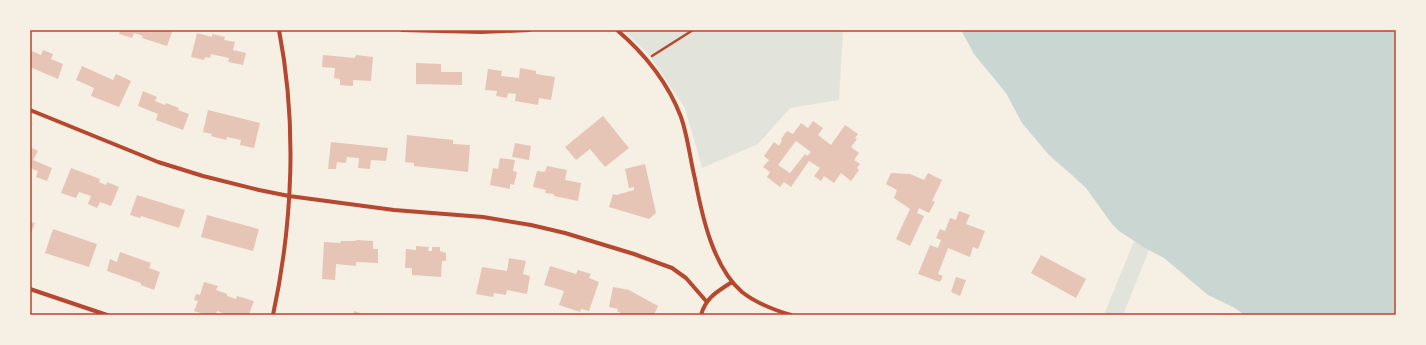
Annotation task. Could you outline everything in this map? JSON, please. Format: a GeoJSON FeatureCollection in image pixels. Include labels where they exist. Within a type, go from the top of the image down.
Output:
{"type":"FeatureCollection","features":[{"type":"Feature","properties":{"kind":"street"},"geometry":{"type":"LineString","coordinates":[[273,315],[284,250],[289,196],[288,104],[279,30]]}},
{"type":"Feature","properties":{"kind":"street"},"geometry":{"type":"LineString","coordinates":[[402,30],[481,32],[529,30]]}},
{"type":"Feature","properties":{"kind":"street"},"geometry":{"type":"LineString","coordinates":[[617,30],[637,48],[670,92],[686,132],[695,180],[709,236],[717,256],[732,282],[742,292],[756,301],[791,315]]}},
{"type":"Feature","properties":{"kind":"street"},"geometry":{"type":"LineString","coordinates":[[30,110],[158,162],[233,183],[289,196],[394,210],[483,217],[548,228],[610,246],[672,268],[689,281],[706,301]]}},
{"type":"Feature","properties":{"kind":"street"},"geometry":{"type":"LineString","coordinates":[[701,315],[706,301],[732,282]]}},
{"type":"Feature","properties":{"kind":"street"},"geometry":{"type":"LineString","coordinates":[[30,289],[107,315]]}},
{"type":"Feature","properties":{"kind":"path"},"geometry":{"type":"LineString","coordinates":[[647,60],[693,30]]}},
{"type":"Feature","properties":{"kind":"shaded area"},"geometry":{"type":"Polygon","coordinates":[[[623,30],[843,30],[839,100],[790,108],[758,144],[702,168],[685,108],[648,54],[623,30]]]}},
{"type":"Feature","properties":{"kind":"shaded area"},"geometry":{"type":"Polygon","coordinates":[[[961,30],[1396,30],[1396,315],[1245,315],[1233,307],[1208,295],[1164,258],[1145,248],[1119,231],[1112,224],[1086,188],[1049,155],[1022,123],[1006,93],[974,54],[961,30]]]}},
{"type":"Feature","properties":{"kind":"shaded area"},"geometry":{"type":"Polygon","coordinates":[[[1134,241],[1149,250],[1123,315],[1104,315],[1134,241]]]}},
{"type":"Feature","properties":{"kind":"building"},"geometry":{"type":"Polygon","coordinates":[[[121,30],[165,30],[172,32],[167,46],[142,38],[143,36],[134,33],[132,38],[119,34],[121,30]]]}},
{"type":"Feature","properties":{"kind":"building"},"geometry":{"type":"Polygon","coordinates":[[[197,33],[212,37],[212,34],[225,37],[224,40],[235,42],[233,50],[246,53],[243,65],[228,62],[229,58],[211,54],[210,58],[205,57],[204,60],[191,57],[197,33]]]}},
{"type":"Feature","properties":{"kind":"building"},"geometry":{"type":"Polygon","coordinates":[[[30,50],[41,55],[43,50],[53,54],[51,59],[63,64],[58,79],[30,67],[30,50]]]}},
{"type":"Feature","properties":{"kind":"building"},"geometry":{"type":"Polygon","coordinates":[[[323,55],[355,58],[356,55],[373,57],[371,81],[353,80],[353,86],[340,85],[340,79],[334,78],[335,68],[322,67],[323,55]]]}},
{"type":"Feature","properties":{"kind":"building"},"geometry":{"type":"Polygon","coordinates":[[[416,63],[441,64],[441,72],[462,72],[462,85],[416,84],[416,63]]]}},
{"type":"Feature","properties":{"kind":"building"},"geometry":{"type":"Polygon","coordinates":[[[82,66],[113,80],[116,74],[131,81],[119,107],[91,96],[94,88],[76,80],[82,66]]]}},
{"type":"Feature","properties":{"kind":"building"},"geometry":{"type":"Polygon","coordinates":[[[520,68],[536,71],[536,74],[555,77],[551,100],[539,98],[538,105],[515,101],[516,94],[508,93],[507,98],[496,96],[497,91],[485,90],[488,69],[502,71],[501,76],[519,78],[520,68]]]}},
{"type":"Feature","properties":{"kind":"building"},"geometry":{"type":"Polygon","coordinates":[[[143,91],[157,97],[155,101],[165,105],[166,103],[189,114],[183,130],[156,120],[158,114],[138,106],[143,91]]]}},
{"type":"Feature","properties":{"kind":"building"},"geometry":{"type":"Polygon","coordinates":[[[208,110],[260,123],[254,148],[240,145],[241,140],[227,137],[226,140],[203,132],[208,110]]]}},
{"type":"Feature","properties":{"kind":"building"},"geometry":{"type":"Polygon","coordinates":[[[603,116],[629,148],[605,167],[590,149],[576,160],[565,147],[603,116]]]}},
{"type":"Feature","properties":{"kind":"building"},"geometry":{"type":"Polygon","coordinates":[[[813,121],[823,128],[818,135],[831,145],[845,125],[858,134],[855,138],[857,139],[851,147],[859,153],[854,160],[860,164],[857,168],[859,170],[851,181],[841,173],[834,183],[824,176],[821,181],[814,176],[820,168],[809,161],[791,187],[784,182],[780,187],[767,177],[770,172],[763,167],[769,160],[764,156],[774,142],[779,146],[782,140],[781,139],[787,131],[793,134],[801,123],[808,128],[813,121]],[[796,141],[778,165],[790,173],[805,154],[807,156],[811,152],[796,141]]]}},
{"type":"Feature","properties":{"kind":"building"},"geometry":{"type":"Polygon","coordinates":[[[407,135],[453,140],[453,144],[470,145],[468,172],[414,166],[414,163],[405,162],[407,135]]]}},
{"type":"Feature","properties":{"kind":"building"},"geometry":{"type":"Polygon","coordinates":[[[331,142],[388,148],[386,161],[371,160],[370,169],[358,168],[359,158],[347,157],[346,163],[337,162],[336,169],[328,169],[331,142]]]}},
{"type":"Feature","properties":{"kind":"building"},"geometry":{"type":"Polygon","coordinates":[[[515,143],[531,146],[529,160],[512,157],[515,143]]]}},
{"type":"Feature","properties":{"kind":"building"},"geometry":{"type":"Polygon","coordinates":[[[30,147],[38,151],[33,160],[52,168],[47,181],[36,177],[38,171],[30,168],[30,147]]]}},
{"type":"Feature","properties":{"kind":"building"},"geometry":{"type":"Polygon","coordinates":[[[500,158],[515,160],[513,171],[517,172],[514,185],[510,184],[510,189],[490,185],[493,168],[498,169],[500,158]]]}},
{"type":"Feature","properties":{"kind":"building"},"geometry":{"type":"Polygon","coordinates":[[[645,164],[656,213],[649,219],[609,207],[613,194],[616,195],[634,190],[634,187],[629,188],[625,169],[645,164]]]}},
{"type":"Feature","properties":{"kind":"building"},"geometry":{"type":"Polygon","coordinates":[[[547,166],[567,170],[565,180],[581,183],[578,201],[554,196],[554,194],[545,193],[546,190],[533,187],[537,171],[545,172],[547,166]]]}},
{"type":"Feature","properties":{"kind":"building"},"geometry":{"type":"Polygon","coordinates":[[[71,168],[100,179],[99,182],[106,185],[107,182],[119,187],[111,206],[100,202],[97,208],[88,204],[91,196],[79,192],[76,198],[61,193],[71,168]]]}},
{"type":"Feature","properties":{"kind":"building"},"geometry":{"type":"Polygon","coordinates":[[[891,173],[910,174],[924,180],[928,173],[942,180],[932,201],[935,202],[929,213],[919,208],[917,213],[924,216],[910,246],[896,239],[910,209],[894,198],[897,190],[886,184],[891,173]]]}},
{"type":"Feature","properties":{"kind":"building"},"geometry":{"type":"Polygon","coordinates":[[[137,195],[185,210],[179,228],[141,216],[140,218],[130,215],[137,195]]]}},
{"type":"Feature","properties":{"kind":"building"},"geometry":{"type":"Polygon","coordinates":[[[959,211],[970,215],[966,224],[985,231],[978,249],[973,247],[970,257],[948,248],[938,274],[943,276],[940,282],[918,274],[930,245],[938,248],[941,240],[936,238],[940,229],[945,231],[950,218],[956,220],[959,211]]]}},
{"type":"Feature","properties":{"kind":"building"},"geometry":{"type":"Polygon","coordinates":[[[207,215],[259,229],[253,251],[201,237],[207,215]]]}},
{"type":"Feature","properties":{"kind":"building"},"geometry":{"type":"Polygon","coordinates":[[[30,222],[35,223],[30,236],[30,222]]]}},
{"type":"Feature","properties":{"kind":"building"},"geometry":{"type":"Polygon","coordinates":[[[53,229],[97,244],[89,267],[45,253],[53,229]]]}},
{"type":"Feature","properties":{"kind":"building"},"geometry":{"type":"Polygon","coordinates":[[[341,241],[373,241],[373,249],[378,249],[378,263],[356,262],[356,266],[336,264],[335,280],[322,279],[324,242],[340,243],[341,241]]]}},
{"type":"Feature","properties":{"kind":"building"},"geometry":{"type":"Polygon","coordinates":[[[416,246],[429,247],[428,251],[432,251],[432,247],[440,247],[440,251],[446,253],[446,261],[442,261],[441,277],[412,275],[412,268],[405,268],[406,249],[416,250],[416,246]]]}},
{"type":"Feature","properties":{"kind":"building"},"geometry":{"type":"Polygon","coordinates":[[[120,252],[151,263],[149,268],[160,272],[154,290],[141,285],[141,283],[107,271],[110,259],[117,262],[120,252]]]}},
{"type":"Feature","properties":{"kind":"building"},"geometry":{"type":"Polygon","coordinates":[[[1041,255],[1086,279],[1076,298],[1031,273],[1041,255]]]}},
{"type":"Feature","properties":{"kind":"building"},"geometry":{"type":"Polygon","coordinates":[[[509,258],[526,261],[523,274],[530,276],[527,294],[507,290],[506,295],[494,293],[493,297],[476,294],[482,267],[507,271],[509,258]]]}},
{"type":"Feature","properties":{"kind":"building"},"geometry":{"type":"Polygon","coordinates":[[[550,266],[576,274],[578,270],[591,274],[589,278],[599,282],[589,311],[581,309],[580,312],[559,305],[564,291],[544,285],[550,266]]]}},
{"type":"Feature","properties":{"kind":"building"},"geometry":{"type":"Polygon","coordinates":[[[956,277],[966,280],[960,296],[951,292],[956,277]]]}},
{"type":"Feature","properties":{"kind":"building"},"geometry":{"type":"Polygon","coordinates":[[[204,282],[218,286],[216,290],[227,294],[227,296],[236,299],[237,296],[254,301],[249,315],[228,315],[217,311],[216,315],[207,315],[194,311],[198,301],[194,300],[196,294],[200,295],[204,282]]]}},
{"type":"Feature","properties":{"kind":"building"},"geometry":{"type":"Polygon","coordinates":[[[613,287],[629,290],[658,306],[654,315],[624,315],[617,311],[618,309],[609,307],[613,287]]]}},
{"type":"Feature","properties":{"kind":"building"},"geometry":{"type":"Polygon","coordinates":[[[354,311],[366,315],[353,315],[354,311]]]}}]}
